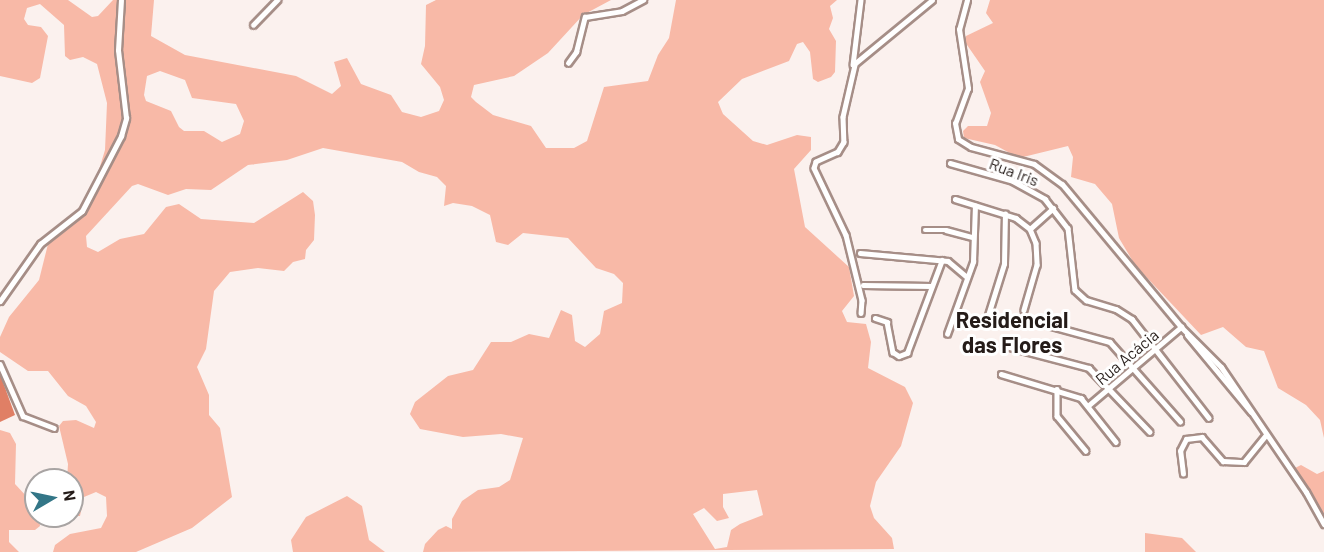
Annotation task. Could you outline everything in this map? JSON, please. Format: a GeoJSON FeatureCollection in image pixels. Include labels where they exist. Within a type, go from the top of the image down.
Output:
{"type":"FeatureCollection","features":[{"type":"Feature","properties":{"kind":"street"},"geometry":{"type":"LineString","coordinates":[[0,302],[40,244],[82,211],[121,136],[126,118],[118,50],[121,0]]}},
{"type":"Feature","properties":{"kind":"street"},"geometry":{"type":"LineString","coordinates":[[253,25],[277,0]]}},
{"type":"Feature","properties":{"kind":"street"},"geometry":{"type":"LineString","coordinates":[[568,63],[576,52],[585,17],[622,11],[643,0]]}},
{"type":"Feature","properties":{"kind":"street"},"geometry":{"type":"LineString","coordinates":[[855,65],[851,61],[861,0]]}},
{"type":"Feature","properties":{"kind":"street"},"geometry":{"type":"LineString","coordinates":[[861,314],[860,292],[846,235],[814,168],[816,162],[838,152],[844,142],[843,117],[855,65],[932,0]]}},
{"type":"Feature","properties":{"kind":"street"},"geometry":{"type":"LineString","coordinates":[[967,0],[959,28],[968,88],[955,123],[957,139],[971,147],[1034,164],[1053,175],[1251,412],[1324,524]]}},
{"type":"Feature","properties":{"kind":"street","name":"Rua Iris"},"geometry":{"type":"LineString","coordinates":[[950,163],[1013,181],[1037,193],[1053,208],[1068,228],[1075,290],[1086,300],[1125,313],[1156,348]]}},
{"type":"Feature","properties":{"kind":"street"},"geometry":{"type":"LineString","coordinates":[[955,199],[1005,214],[1030,230],[1036,243],[1037,265],[1024,310]]}},
{"type":"Feature","properties":{"kind":"street"},"geometry":{"type":"LineString","coordinates":[[947,334],[973,262],[972,237],[975,206]]}},
{"type":"Feature","properties":{"kind":"street"},"geometry":{"type":"LineString","coordinates":[[1030,230],[1053,208]]}},
{"type":"Feature","properties":{"kind":"street"},"geometry":{"type":"LineString","coordinates":[[985,325],[1004,264],[1005,214]]}},
{"type":"Feature","properties":{"kind":"street"},"geometry":{"type":"LineString","coordinates":[[925,230],[946,230],[972,237]]}},
{"type":"Feature","properties":{"kind":"street"},"geometry":{"type":"LineString","coordinates":[[860,253],[942,260],[953,264],[967,278]]}},
{"type":"Feature","properties":{"kind":"street"},"geometry":{"type":"LineString","coordinates":[[875,318],[886,322],[893,352],[905,355],[942,260]]}},
{"type":"Feature","properties":{"kind":"street"},"geometry":{"type":"LineString","coordinates":[[863,285],[931,286]]}},
{"type":"Feature","properties":{"kind":"street"},"geometry":{"type":"LineString","coordinates":[[1048,325],[1110,342],[1180,421]]}},
{"type":"Feature","properties":{"kind":"street","name":"Rua Acácia"},"geometry":{"type":"LineString","coordinates":[[1089,405],[1181,327]]}},
{"type":"Feature","properties":{"kind":"street"},"geometry":{"type":"LineString","coordinates":[[1006,346],[1089,368],[1111,387],[1150,432]]}},
{"type":"Feature","properties":{"kind":"street"},"geometry":{"type":"LineString","coordinates":[[1156,348],[1209,418]]}},
{"type":"Feature","properties":{"kind":"street"},"geometry":{"type":"LineString","coordinates":[[0,364],[23,416],[54,428]]}},
{"type":"Feature","properties":{"kind":"street"},"geometry":{"type":"LineString","coordinates":[[1001,374],[1071,392],[1089,405],[1116,442]]}},
{"type":"Feature","properties":{"kind":"street"},"geometry":{"type":"LineString","coordinates":[[1057,389],[1057,416],[1086,451]]}},
{"type":"Feature","properties":{"kind":"street"},"geometry":{"type":"LineString","coordinates":[[1183,474],[1180,450],[1186,439],[1202,437],[1223,461],[1244,462],[1266,435]]}},
{"type":"Feature","properties":{"kind":"shaded area"},"geometry":{"type":"Polygon","coordinates":[[[0,0],[68,0],[92,17],[98,16],[113,0],[154,0],[151,36],[185,55],[296,76],[332,94],[341,86],[334,62],[347,58],[361,84],[391,95],[402,112],[421,117],[439,111],[444,100],[440,87],[421,64],[425,46],[426,5],[436,0],[611,0],[583,15],[548,53],[514,76],[474,85],[471,97],[493,115],[531,126],[546,148],[574,148],[587,141],[604,87],[648,81],[658,55],[669,38],[676,0],[837,0],[830,6],[833,18],[829,29],[836,41],[835,72],[831,77],[818,82],[813,79],[810,52],[803,42],[797,44],[789,61],[742,79],[718,102],[723,114],[753,141],[767,145],[797,135],[811,137],[811,150],[794,169],[805,227],[849,267],[854,296],[842,311],[847,322],[866,324],[871,342],[868,368],[905,387],[913,403],[901,446],[876,482],[870,506],[874,518],[892,538],[894,549],[423,552],[425,544],[438,530],[446,526],[452,529],[452,519],[462,501],[478,490],[499,487],[510,480],[523,438],[501,434],[463,437],[420,429],[410,414],[415,402],[448,376],[473,370],[491,342],[511,342],[529,334],[549,338],[561,310],[572,315],[575,341],[585,347],[600,334],[604,311],[622,303],[623,283],[614,274],[596,268],[568,238],[523,233],[508,245],[496,242],[490,215],[472,206],[453,203],[444,206],[446,186],[437,177],[419,172],[402,162],[323,148],[287,160],[248,165],[211,190],[186,189],[168,195],[138,184],[132,186],[86,236],[87,247],[98,252],[120,239],[144,234],[166,207],[179,204],[201,219],[254,223],[303,192],[313,201],[315,215],[314,240],[306,250],[305,259],[293,262],[284,271],[258,268],[230,272],[214,291],[206,349],[197,367],[209,395],[209,415],[220,428],[232,497],[192,528],[136,552],[53,552],[55,545],[70,534],[101,528],[107,516],[106,497],[96,492],[84,497],[84,468],[68,468],[59,426],[63,421],[76,420],[94,428],[96,422],[86,406],[68,396],[48,371],[28,371],[0,352],[0,337],[9,317],[39,280],[48,244],[92,193],[105,150],[107,103],[97,64],[83,57],[70,60],[65,56],[64,25],[40,4],[27,8],[24,19],[28,25],[41,27],[48,36],[40,78],[32,83],[0,76],[0,0]],[[160,71],[147,76],[144,95],[146,101],[171,111],[179,127],[184,131],[204,131],[222,142],[240,134],[244,121],[236,104],[192,98],[185,80],[160,71]],[[757,490],[723,494],[723,507],[729,518],[717,521],[704,508],[693,514],[715,549],[727,547],[731,530],[763,515],[757,490]]]}},
{"type":"Feature","properties":{"kind":"shaded area"},"geometry":{"type":"Polygon","coordinates":[[[990,0],[1324,0],[1324,438],[1320,420],[1306,405],[1278,388],[1264,351],[1246,347],[1223,327],[1201,335],[1135,265],[1119,238],[1112,204],[1095,184],[1071,177],[1073,157],[1068,146],[1019,158],[995,145],[964,138],[963,131],[968,126],[987,126],[991,113],[980,82],[985,71],[965,42],[966,36],[993,23],[986,13],[990,0]]]}},
{"type":"Feature","properties":{"kind":"shaded area"},"geometry":{"type":"Polygon","coordinates":[[[0,374],[15,415],[0,422],[0,374]]]}},
{"type":"Feature","properties":{"kind":"shaded area"},"geometry":{"type":"Polygon","coordinates":[[[0,430],[10,433],[16,444],[15,484],[24,494],[24,528],[38,528],[35,530],[9,530],[9,542],[19,552],[0,552],[0,430]]]}},
{"type":"Feature","properties":{"kind":"shaded area"},"geometry":{"type":"Polygon","coordinates":[[[1301,465],[1317,474],[1324,471],[1324,521],[1293,469],[1301,465]]]}},
{"type":"Feature","properties":{"kind":"shaded area"},"geometry":{"type":"Polygon","coordinates":[[[347,496],[362,506],[369,540],[385,552],[293,552],[291,540],[306,517],[347,496]]]}},
{"type":"Feature","properties":{"kind":"shaded area"},"geometry":{"type":"Polygon","coordinates":[[[1145,533],[1182,538],[1196,552],[1145,552],[1145,533]]]}},
{"type":"Feature","properties":{"kind":"district","name":"Residencial das Flores"},"geometry":{"type":"Point","coordinates":[1012,332]}}]}
